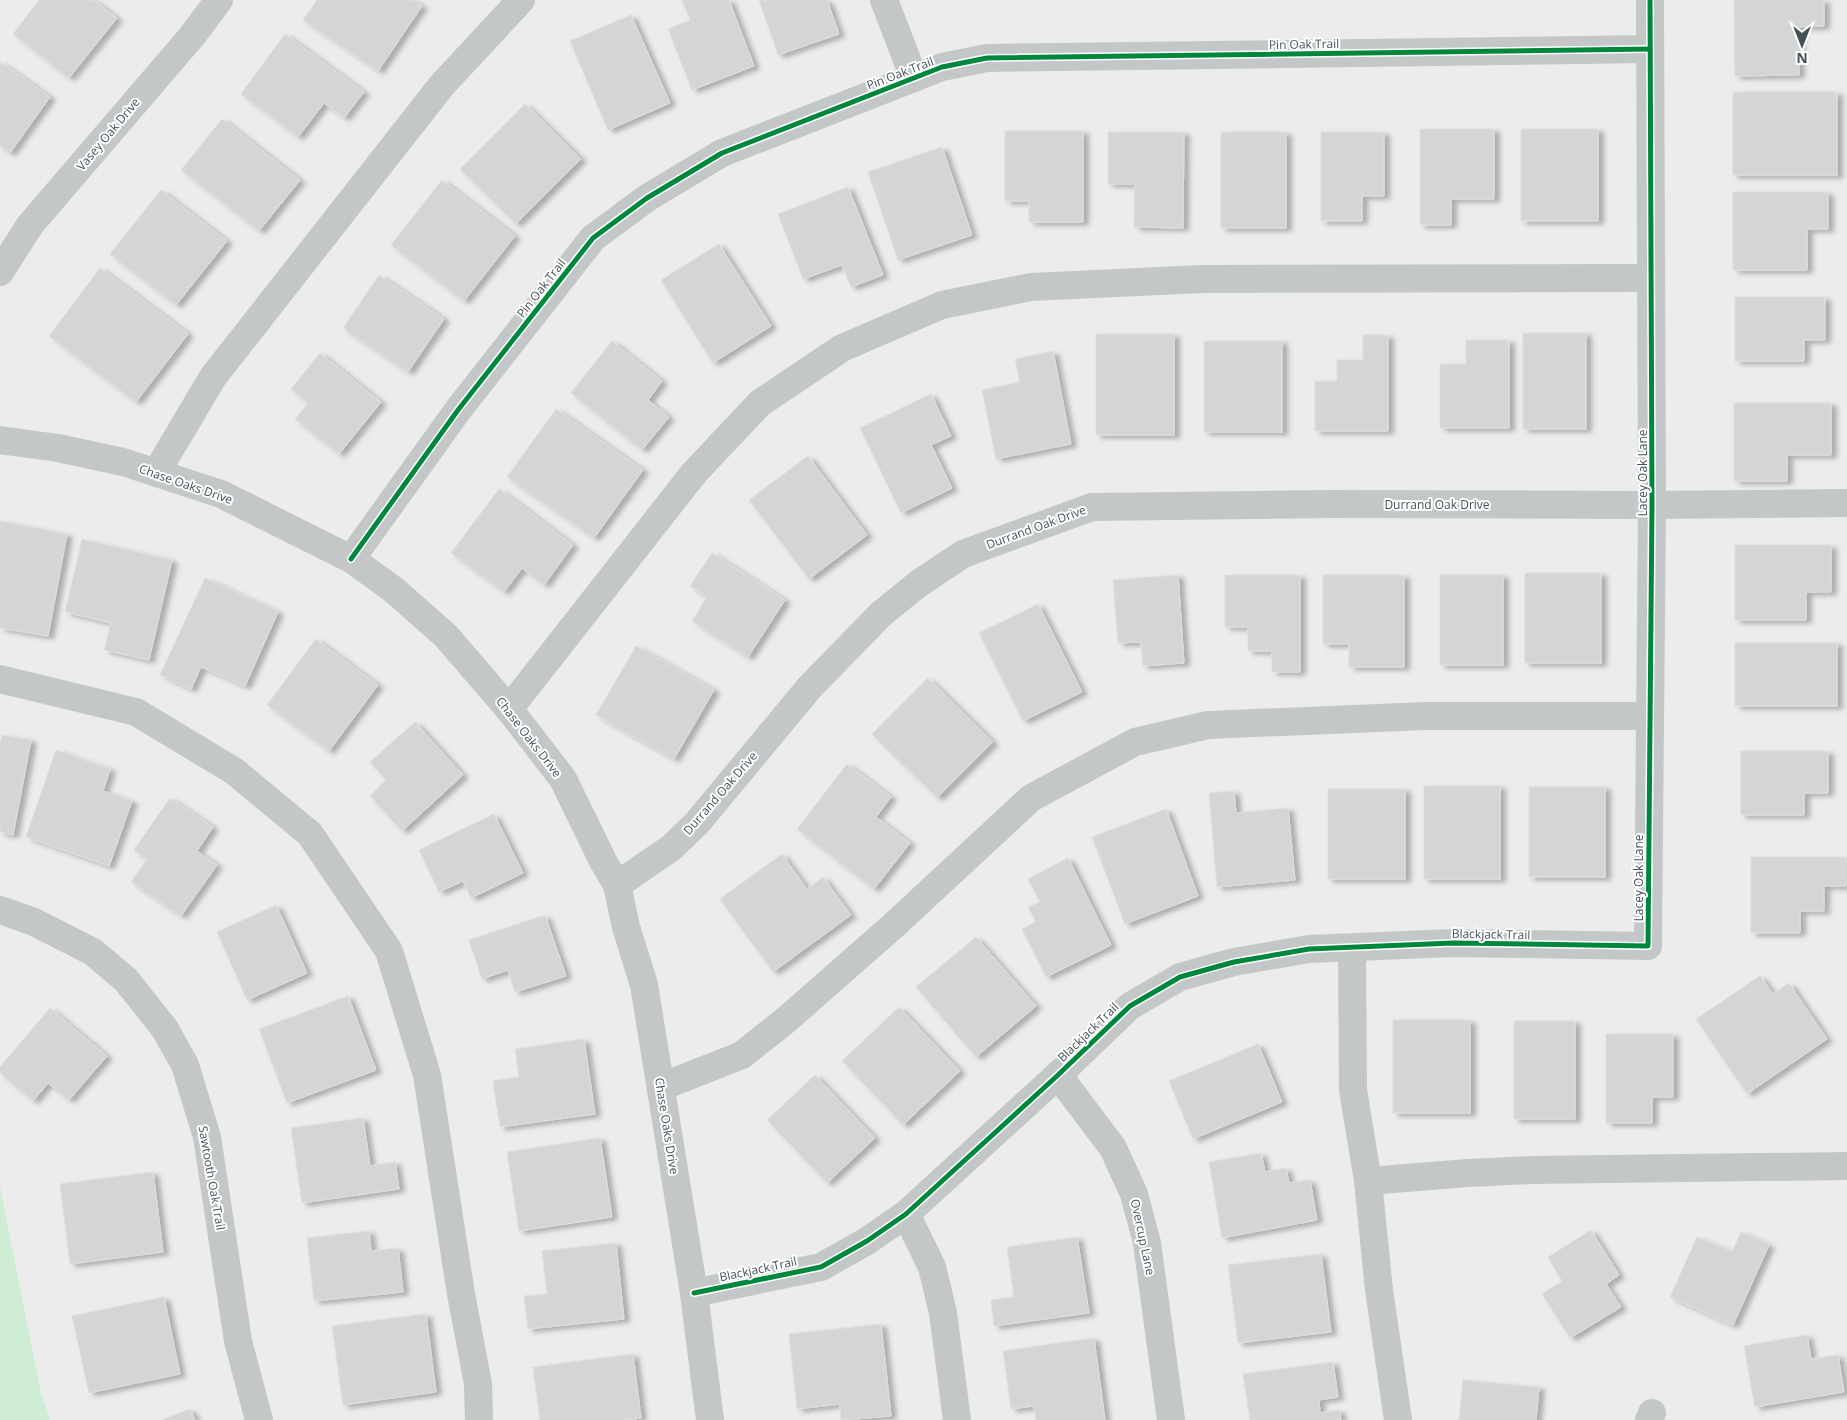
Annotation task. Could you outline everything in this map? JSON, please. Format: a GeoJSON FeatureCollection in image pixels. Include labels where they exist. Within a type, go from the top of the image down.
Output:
{"type":"FeatureCollection","features":[{"type":"Feature","properties":{"kind":"street","name":"Vasey Oak Drive"},"geometry":{"type":"LineString","coordinates":[[0,272],[30,225],[192,36],[220,0]]}},
{"type":"Feature","properties":{"kind":"street"},"geometry":{"type":"LineString","coordinates":[[156,473],[213,377],[442,85],[521,0]]}},
{"type":"Feature","properties":{"kind":"street"},"geometry":{"type":"LineString","coordinates":[[884,0],[914,78]]}},
{"type":"Feature","properties":{"kind":"street","name":"Lacey Oak Lane"},"geometry":{"type":"LineString","coordinates":[[1648,946],[1652,505],[1650,0]]}},
{"type":"Feature","properties":{"kind":"street","name":"Pin Oak Trail"},"geometry":{"type":"LineString","coordinates":[[351,560],[458,410],[593,238],[647,198],[722,153],[942,67],[987,58],[1650,50]]}},
{"type":"Feature","properties":{"kind":"street"},"geometry":{"type":"LineString","coordinates":[[509,709],[694,473],[760,403],[842,348],[942,305],[1031,287],[1202,279],[1651,278]]}},
{"type":"Feature","properties":{"kind":"street","name":"Chase Oaks Drive"},"geometry":{"type":"LineString","coordinates":[[0,440],[58,448],[123,462],[221,494],[351,560],[394,590],[446,636],[509,709],[563,779],[603,861],[617,885],[626,927],[644,985],[694,1292],[710,1420]]}},
{"type":"Feature","properties":{"kind":"street","name":"Durrand Oak Drive"},"geometry":{"type":"LineString","coordinates":[[617,885],[671,848],[698,823],[809,688],[880,615],[918,584],[963,554],[1092,507],[1333,504],[1652,505],[1847,503]]}},
{"type":"Feature","properties":{"kind":"street"},"geometry":{"type":"LineString","coordinates":[[0,680],[136,712],[234,772],[310,834],[389,951],[427,1075],[461,1294],[478,1384],[479,1420]]}},
{"type":"Feature","properties":{"kind":"street"},"geometry":{"type":"LineString","coordinates":[[660,1087],[742,1055],[786,1020],[893,926],[1031,798],[1135,742],[1208,724],[1425,716],[1650,716]]}},
{"type":"Feature","properties":{"kind":"street","name":"Sawtooth Oak Trail"},"geometry":{"type":"LineString","coordinates":[[0,910],[34,922],[93,952],[126,980],[165,1029],[185,1065],[207,1137],[238,1340],[258,1420]]}},
{"type":"Feature","properties":{"kind":"street","name":"Blackjack Trail"},"geometry":{"type":"LineString","coordinates":[[694,1292],[821,1267],[866,1241],[906,1214],[1058,1075],[1130,1006],[1180,977],[1234,962],[1309,949],[1453,943],[1648,946]]}},
{"type":"Feature","properties":{"kind":"street"},"geometry":{"type":"LineString","coordinates":[[1352,948],[1353,1090],[1368,1181],[1380,1290],[1398,1420]]}},
{"type":"Feature","properties":{"kind":"street","name":"Overcup Lane"},"geometry":{"type":"LineString","coordinates":[[1058,1075],[1113,1148],[1134,1194],[1147,1243],[1171,1420]]}},
{"type":"Feature","properties":{"kind":"street"},"geometry":{"type":"LineString","coordinates":[[1368,1181],[1533,1170],[1847,1166]]}},
{"type":"Feature","properties":{"kind":"street"},"geometry":{"type":"LineString","coordinates":[[906,1214],[932,1267],[944,1313],[957,1420]]}},
{"type":"Feature","properties":{"kind":"green space"},"geometry":{"type":"Polygon","coordinates":[[[0,1186],[40,1389],[50,1420],[0,1420],[0,1186]]]}},
{"type":"Feature","properties":{"kind":"building"},"geometry":{"type":"Polygon","coordinates":[[[39,0],[94,0],[117,18],[69,78],[13,34],[39,0]]]}},
{"type":"Feature","properties":{"kind":"building"},"geometry":{"type":"Polygon","coordinates":[[[317,0],[413,0],[422,6],[378,71],[303,20],[317,0]]]}},
{"type":"Feature","properties":{"kind":"building"},"geometry":{"type":"Polygon","coordinates":[[[682,0],[729,0],[754,66],[692,90],[668,29],[690,20],[682,0]]]}},
{"type":"Feature","properties":{"kind":"building"},"geometry":{"type":"Polygon","coordinates":[[[759,0],[827,0],[839,34],[778,55],[759,0]]]}},
{"type":"Feature","properties":{"kind":"building"},"geometry":{"type":"Polygon","coordinates":[[[1734,0],[1824,0],[1824,26],[1799,27],[1799,75],[1735,76],[1734,0]]]}},
{"type":"Feature","properties":{"kind":"building"},"geometry":{"type":"Polygon","coordinates":[[[631,15],[670,103],[608,130],[570,41],[631,15]]]}},
{"type":"Feature","properties":{"kind":"building"},"geometry":{"type":"Polygon","coordinates":[[[285,34],[364,92],[344,118],[324,103],[298,137],[241,94],[285,34]]]}},
{"type":"Feature","properties":{"kind":"building"},"geometry":{"type":"Polygon","coordinates":[[[0,62],[50,97],[10,153],[0,146],[0,62]]]}},
{"type":"Feature","properties":{"kind":"building"},"geometry":{"type":"Polygon","coordinates":[[[1733,92],[1837,92],[1837,175],[1733,175],[1733,92]]]}},
{"type":"Feature","properties":{"kind":"building"},"geometry":{"type":"Polygon","coordinates":[[[525,104],[581,159],[516,224],[460,169],[525,104]]]}},
{"type":"Feature","properties":{"kind":"building"},"geometry":{"type":"Polygon","coordinates":[[[222,119],[300,180],[259,231],[181,170],[222,119]]]}},
{"type":"Feature","properties":{"kind":"building"},"geometry":{"type":"Polygon","coordinates":[[[1420,129],[1494,129],[1494,199],[1451,199],[1451,225],[1420,225],[1420,129]]]}},
{"type":"Feature","properties":{"kind":"building"},"geometry":{"type":"Polygon","coordinates":[[[1521,129],[1598,129],[1598,221],[1521,221],[1521,129]]]}},
{"type":"Feature","properties":{"kind":"building"},"geometry":{"type":"Polygon","coordinates":[[[1005,131],[1083,131],[1083,222],[1029,222],[1029,201],[1005,201],[1005,131]]]}},
{"type":"Feature","properties":{"kind":"building"},"geometry":{"type":"Polygon","coordinates":[[[1108,132],[1184,132],[1183,228],[1134,227],[1135,184],[1108,184],[1108,132]]]}},
{"type":"Feature","properties":{"kind":"building"},"geometry":{"type":"Polygon","coordinates":[[[1221,132],[1286,132],[1286,228],[1221,228],[1221,132]]]}},
{"type":"Feature","properties":{"kind":"building"},"geometry":{"type":"Polygon","coordinates":[[[1321,132],[1384,132],[1384,196],[1362,196],[1362,221],[1321,221],[1321,132]]]}},
{"type":"Feature","properties":{"kind":"building"},"geometry":{"type":"Polygon","coordinates":[[[942,147],[972,235],[898,260],[868,172],[942,147]]]}},
{"type":"Feature","properties":{"kind":"building"},"geometry":{"type":"Polygon","coordinates":[[[442,180],[515,236],[464,301],[391,245],[442,180]]]}},
{"type":"Feature","properties":{"kind":"building"},"geometry":{"type":"Polygon","coordinates":[[[848,187],[883,275],[851,287],[842,265],[803,279],[778,214],[848,187]]]}},
{"type":"Feature","properties":{"kind":"building"},"geometry":{"type":"Polygon","coordinates":[[[161,190],[227,241],[176,305],[110,254],[161,190]]]}},
{"type":"Feature","properties":{"kind":"building"},"geometry":{"type":"Polygon","coordinates":[[[1733,192],[1828,192],[1828,229],[1807,229],[1807,270],[1733,270],[1733,192]]]}},
{"type":"Feature","properties":{"kind":"building"},"geometry":{"type":"Polygon","coordinates":[[[719,244],[771,326],[713,363],[661,280],[719,244]]]}},
{"type":"Feature","properties":{"kind":"building"},"geometry":{"type":"Polygon","coordinates":[[[100,268],[188,334],[136,402],[49,336],[100,268]]]}},
{"type":"Feature","properties":{"kind":"building"},"geometry":{"type":"Polygon","coordinates":[[[379,275],[444,319],[408,372],[343,328],[379,275]]]}},
{"type":"Feature","properties":{"kind":"building"},"geometry":{"type":"Polygon","coordinates":[[[1735,297],[1825,297],[1825,340],[1804,340],[1804,361],[1735,361],[1735,297]]]}},
{"type":"Feature","properties":{"kind":"building"},"geometry":{"type":"Polygon","coordinates":[[[1523,333],[1586,333],[1586,429],[1523,429],[1523,333]]]}},
{"type":"Feature","properties":{"kind":"building"},"geometry":{"type":"Polygon","coordinates":[[[1096,334],[1174,334],[1174,435],[1096,435],[1096,334]]]}},
{"type":"Feature","properties":{"kind":"building"},"geometry":{"type":"Polygon","coordinates":[[[1363,335],[1388,335],[1388,431],[1315,431],[1315,381],[1337,381],[1337,360],[1363,360],[1363,335]]]}},
{"type":"Feature","properties":{"kind":"building"},"geometry":{"type":"Polygon","coordinates":[[[1466,340],[1509,340],[1509,428],[1440,428],[1440,364],[1466,364],[1466,340]]]}},
{"type":"Feature","properties":{"kind":"building"},"geometry":{"type":"Polygon","coordinates":[[[612,341],[662,381],[648,400],[669,417],[642,450],[571,393],[612,341]]]}},
{"type":"Feature","properties":{"kind":"building"},"geometry":{"type":"Polygon","coordinates":[[[1204,341],[1282,341],[1282,432],[1204,432],[1204,341]]]}},
{"type":"Feature","properties":{"kind":"building"},"geometry":{"type":"Polygon","coordinates":[[[1053,351],[1071,444],[996,459],[982,390],[1020,382],[1015,359],[1053,351]]]}},
{"type":"Feature","properties":{"kind":"building"},"geometry":{"type":"Polygon","coordinates":[[[320,353],[381,402],[339,454],[295,419],[308,403],[291,389],[320,353]]]}},
{"type":"Feature","properties":{"kind":"building"},"geometry":{"type":"Polygon","coordinates":[[[931,394],[951,436],[931,445],[952,488],[901,513],[860,428],[931,394]]]}},
{"type":"Feature","properties":{"kind":"building"},"geometry":{"type":"Polygon","coordinates":[[[1734,403],[1831,403],[1831,455],[1787,455],[1787,481],[1734,481],[1734,403]]]}},
{"type":"Feature","properties":{"kind":"building"},"geometry":{"type":"Polygon","coordinates":[[[556,409],[643,470],[594,538],[507,477],[556,409]]]}},
{"type":"Feature","properties":{"kind":"building"},"geometry":{"type":"Polygon","coordinates":[[[808,456],[867,535],[809,579],[749,500],[808,456]]]}},
{"type":"Feature","properties":{"kind":"building"},"geometry":{"type":"Polygon","coordinates":[[[499,489],[573,545],[544,585],[522,568],[504,592],[451,553],[499,489]]]}},
{"type":"Feature","properties":{"kind":"building"},"geometry":{"type":"Polygon","coordinates":[[[0,521],[67,534],[48,636],[0,628],[0,521]]]}},
{"type":"Feature","properties":{"kind":"building"},"geometry":{"type":"Polygon","coordinates":[[[82,539],[172,560],[149,660],[104,650],[111,623],[65,612],[82,539]]]}},
{"type":"Feature","properties":{"kind":"building"},"geometry":{"type":"Polygon","coordinates":[[[1735,545],[1831,545],[1831,592],[1806,592],[1806,620],[1735,620],[1735,545]]]}},
{"type":"Feature","properties":{"kind":"building"},"geometry":{"type":"Polygon","coordinates":[[[712,553],[785,600],[748,657],[692,621],[707,597],[690,586],[712,553]]]}},
{"type":"Feature","properties":{"kind":"building"},"geometry":{"type":"Polygon","coordinates":[[[1525,573],[1601,573],[1601,663],[1525,663],[1525,573]]]}},
{"type":"Feature","properties":{"kind":"building"},"geometry":{"type":"Polygon","coordinates":[[[1178,575],[1184,663],[1143,666],[1141,642],[1118,643],[1113,580],[1178,575]]]}},
{"type":"Feature","properties":{"kind":"building"},"geometry":{"type":"Polygon","coordinates":[[[1225,575],[1300,575],[1300,672],[1272,672],[1272,651],[1248,651],[1248,627],[1225,627],[1225,575]]]}},
{"type":"Feature","properties":{"kind":"building"},"geometry":{"type":"Polygon","coordinates":[[[1323,575],[1404,575],[1404,667],[1349,667],[1349,644],[1323,644],[1323,575]]]}},
{"type":"Feature","properties":{"kind":"building"},"geometry":{"type":"Polygon","coordinates":[[[1440,575],[1503,575],[1503,665],[1440,665],[1440,575]]]}},
{"type":"Feature","properties":{"kind":"building"},"geometry":{"type":"Polygon","coordinates":[[[205,578],[278,612],[245,686],[201,667],[191,689],[160,675],[205,578]]]}},
{"type":"Feature","properties":{"kind":"building"},"geometry":{"type":"Polygon","coordinates":[[[1038,604],[1082,692],[1023,721],[979,633],[1038,604]]]}},
{"type":"Feature","properties":{"kind":"building"},"geometry":{"type":"Polygon","coordinates":[[[316,639],[378,685],[329,751],[267,705],[316,639]]]}},
{"type":"Feature","properties":{"kind":"building"},"geometry":{"type":"Polygon","coordinates":[[[1735,643],[1837,643],[1837,706],[1735,706],[1735,643]]]}},
{"type":"Feature","properties":{"kind":"building"},"geometry":{"type":"Polygon","coordinates":[[[636,646],[714,690],[674,759],[596,715],[636,646]]]}},
{"type":"Feature","properties":{"kind":"building"},"geometry":{"type":"Polygon","coordinates":[[[928,678],[993,742],[937,798],[872,734],[928,678]]]}},
{"type":"Feature","properties":{"kind":"building"},"geometry":{"type":"Polygon","coordinates":[[[415,722],[463,775],[402,831],[370,796],[386,780],[370,762],[415,722]]]}},
{"type":"Feature","properties":{"kind":"building"},"geometry":{"type":"Polygon","coordinates":[[[2,735],[31,740],[13,835],[0,832],[0,743],[2,735]]]}},
{"type":"Feature","properties":{"kind":"building"},"geometry":{"type":"Polygon","coordinates":[[[56,750],[110,769],[103,791],[132,801],[109,866],[26,837],[56,750]]]}},
{"type":"Feature","properties":{"kind":"building"},"geometry":{"type":"Polygon","coordinates":[[[1741,751],[1828,751],[1828,793],[1804,793],[1804,815],[1741,815],[1741,751]]]}},
{"type":"Feature","properties":{"kind":"building"},"geometry":{"type":"Polygon","coordinates":[[[847,764],[891,797],[876,817],[910,843],[874,889],[797,829],[847,764]]]}},
{"type":"Feature","properties":{"kind":"building"},"geometry":{"type":"Polygon","coordinates":[[[1424,786],[1500,786],[1500,879],[1424,879],[1424,786]]]}},
{"type":"Feature","properties":{"kind":"building"},"geometry":{"type":"Polygon","coordinates":[[[1529,787],[1605,787],[1605,877],[1529,877],[1529,787]]]}},
{"type":"Feature","properties":{"kind":"building"},"geometry":{"type":"Polygon","coordinates":[[[1328,789],[1405,789],[1405,879],[1328,879],[1328,789]]]}},
{"type":"Feature","properties":{"kind":"building"},"geometry":{"type":"Polygon","coordinates":[[[1234,791],[1236,813],[1288,808],[1295,880],[1217,887],[1209,793],[1234,791]]]}},
{"type":"Feature","properties":{"kind":"building"},"geometry":{"type":"Polygon","coordinates":[[[170,798],[213,827],[197,851],[217,865],[181,916],[131,882],[147,859],[134,850],[170,798]]]}},
{"type":"Feature","properties":{"kind":"building"},"geometry":{"type":"Polygon","coordinates":[[[1166,809],[1198,896],[1125,924],[1092,837],[1166,809]]]}},
{"type":"Feature","properties":{"kind":"building"},"geometry":{"type":"Polygon","coordinates":[[[494,814],[523,873],[471,898],[463,881],[439,892],[419,850],[494,814]]]}},
{"type":"Feature","properties":{"kind":"building"},"geometry":{"type":"Polygon","coordinates":[[[782,854],[807,889],[823,877],[851,915],[773,972],[720,899],[782,854]]]}},
{"type":"Feature","properties":{"kind":"building"},"geometry":{"type":"Polygon","coordinates":[[[1751,857],[1846,857],[1846,886],[1824,886],[1824,911],[1800,911],[1800,933],[1751,933],[1751,857]]]}},
{"type":"Feature","properties":{"kind":"building"},"geometry":{"type":"Polygon","coordinates":[[[1068,858],[1111,945],[1046,977],[1022,929],[1036,922],[1028,907],[1040,902],[1028,879],[1068,858]]]}},
{"type":"Feature","properties":{"kind":"building"},"geometry":{"type":"Polygon","coordinates":[[[276,905],[307,973],[247,1000],[217,932],[276,905]]]}},
{"type":"Feature","properties":{"kind":"building"},"geometry":{"type":"Polygon","coordinates":[[[545,915],[566,976],[515,992],[508,970],[482,979],[469,940],[545,915]]]}},
{"type":"Feature","properties":{"kind":"building"},"geometry":{"type":"Polygon","coordinates":[[[976,937],[1036,1006],[976,1057],[916,987],[976,937]]]}},
{"type":"Feature","properties":{"kind":"building"},"geometry":{"type":"Polygon","coordinates":[[[1760,976],[1773,994],[1789,983],[1827,1039],[1747,1094],[1696,1019],[1760,976]]]}},
{"type":"Feature","properties":{"kind":"building"},"geometry":{"type":"Polygon","coordinates":[[[348,996],[376,1070],[287,1103],[259,1029],[348,996]]]}},
{"type":"Feature","properties":{"kind":"building"},"geometry":{"type":"Polygon","coordinates":[[[899,1007],[960,1071],[903,1125],[842,1061],[899,1007]]]}},
{"type":"Feature","properties":{"kind":"building"},"geometry":{"type":"Polygon","coordinates":[[[50,1008],[107,1056],[69,1100],[48,1083],[33,1101],[0,1073],[0,1067],[50,1008]]]}},
{"type":"Feature","properties":{"kind":"building"},"geometry":{"type":"Polygon","coordinates":[[[1393,1020],[1470,1020],[1470,1113],[1393,1113],[1393,1020]]]}},
{"type":"Feature","properties":{"kind":"building"},"geometry":{"type":"Polygon","coordinates":[[[1514,1021],[1575,1021],[1575,1119],[1514,1119],[1514,1021]]]}},
{"type":"Feature","properties":{"kind":"building"},"geometry":{"type":"Polygon","coordinates":[[[1606,1034],[1673,1034],[1673,1097],[1652,1097],[1652,1123],[1606,1123],[1606,1034]]]}},
{"type":"Feature","properties":{"kind":"building"},"geometry":{"type":"Polygon","coordinates":[[[584,1039],[595,1114],[500,1127],[493,1081],[519,1077],[515,1049],[584,1039]]]}},
{"type":"Feature","properties":{"kind":"building"},"geometry":{"type":"Polygon","coordinates":[[[1258,1044],[1282,1102],[1193,1139],[1169,1081],[1258,1044]]]}},
{"type":"Feature","properties":{"kind":"building"},"geometry":{"type":"Polygon","coordinates":[[[815,1075],[875,1138],[827,1183],[767,1120],[815,1075]]]}},
{"type":"Feature","properties":{"kind":"building"},"geometry":{"type":"Polygon","coordinates":[[[363,1118],[370,1166],[395,1162],[399,1189],[302,1203],[291,1128],[363,1118]]]}},
{"type":"Feature","properties":{"kind":"building"},"geometry":{"type":"Polygon","coordinates":[[[600,1138],[612,1217],[519,1231],[507,1152],[600,1138]]]}},
{"type":"Feature","properties":{"kind":"building"},"geometry":{"type":"Polygon","coordinates":[[[1261,1153],[1265,1172],[1286,1168],[1289,1183],[1310,1180],[1317,1220],[1222,1238],[1209,1162],[1261,1153]]]}},
{"type":"Feature","properties":{"kind":"building"},"geometry":{"type":"Polygon","coordinates":[[[153,1172],[163,1252],[70,1264],[60,1184],[153,1172]]]}},
{"type":"Feature","properties":{"kind":"building"},"geometry":{"type":"Polygon","coordinates":[[[1591,1230],[1619,1275],[1606,1284],[1621,1307],[1570,1338],[1542,1294],[1562,1281],[1548,1257],[1591,1230]]]}},
{"type":"Feature","properties":{"kind":"building"},"geometry":{"type":"Polygon","coordinates":[[[369,1231],[371,1251],[398,1248],[403,1292],[314,1301],[307,1238],[369,1231]]]}},
{"type":"Feature","properties":{"kind":"building"},"geometry":{"type":"Polygon","coordinates":[[[1741,1232],[1769,1245],[1733,1325],[1670,1297],[1697,1237],[1732,1252],[1741,1232]]]}},
{"type":"Feature","properties":{"kind":"building"},"geometry":{"type":"Polygon","coordinates":[[[1077,1237],[1089,1313],[994,1326],[991,1300],[1014,1297],[1007,1247],[1077,1237]]]}},
{"type":"Feature","properties":{"kind":"building"},"geometry":{"type":"Polygon","coordinates":[[[616,1243],[624,1319],[528,1329],[524,1296],[547,1294],[542,1251],[616,1243]]]}},
{"type":"Feature","properties":{"kind":"building"},"geometry":{"type":"Polygon","coordinates":[[[1321,1254],[1331,1332],[1238,1343],[1228,1265],[1321,1254]]]}},
{"type":"Feature","properties":{"kind":"building"},"geometry":{"type":"Polygon","coordinates":[[[164,1297],[180,1374],[89,1393],[72,1316],[164,1297]]]}},
{"type":"Feature","properties":{"kind":"building"},"geometry":{"type":"Polygon","coordinates":[[[426,1314],[436,1392],[343,1405],[332,1326],[426,1314]]]}},
{"type":"Feature","properties":{"kind":"building"},"geometry":{"type":"Polygon","coordinates":[[[881,1324],[891,1416],[841,1420],[840,1404],[797,1409],[789,1334],[881,1324]]]}},
{"type":"Feature","properties":{"kind":"building"},"geometry":{"type":"Polygon","coordinates":[[[1807,1335],[1811,1359],[1838,1355],[1844,1392],[1755,1407],[1744,1346],[1807,1335]]]}},
{"type":"Feature","properties":{"kind":"building"},"geometry":{"type":"Polygon","coordinates":[[[1094,1338],[1105,1420],[1036,1420],[1034,1406],[1011,1409],[1003,1351],[1094,1338]]]}},
{"type":"Feature","properties":{"kind":"building"},"geometry":{"type":"Polygon","coordinates":[[[633,1354],[641,1418],[626,1420],[540,1420],[533,1367],[633,1354]]]}},
{"type":"Feature","properties":{"kind":"building"},"geometry":{"type":"Polygon","coordinates":[[[1333,1362],[1338,1397],[1319,1400],[1320,1413],[1339,1410],[1341,1420],[1250,1420],[1243,1374],[1333,1362]]]}},
{"type":"Feature","properties":{"kind":"building"},"geometry":{"type":"Polygon","coordinates":[[[1463,1380],[1539,1387],[1536,1420],[1459,1420],[1463,1380]]]}},
{"type":"Feature","properties":{"kind":"building"},"geometry":{"type":"Polygon","coordinates":[[[190,1409],[195,1420],[161,1420],[190,1409]]]}},
{"type":"Feature","properties":{"kind":"cycle path"},"geometry":{"type":"LineString","coordinates":[[694,1293],[821,1267],[867,1241],[906,1214],[1058,1075],[1130,1006],[1180,977],[1234,962],[1309,949],[1453,943],[1648,946],[1652,505],[1650,0]]}},
{"type":"Feature","properties":{"kind":"cycle path"},"geometry":{"type":"LineString","coordinates":[[351,559],[458,410],[593,238],[647,198],[722,153],[942,67],[987,58],[1650,49]]}}]}
